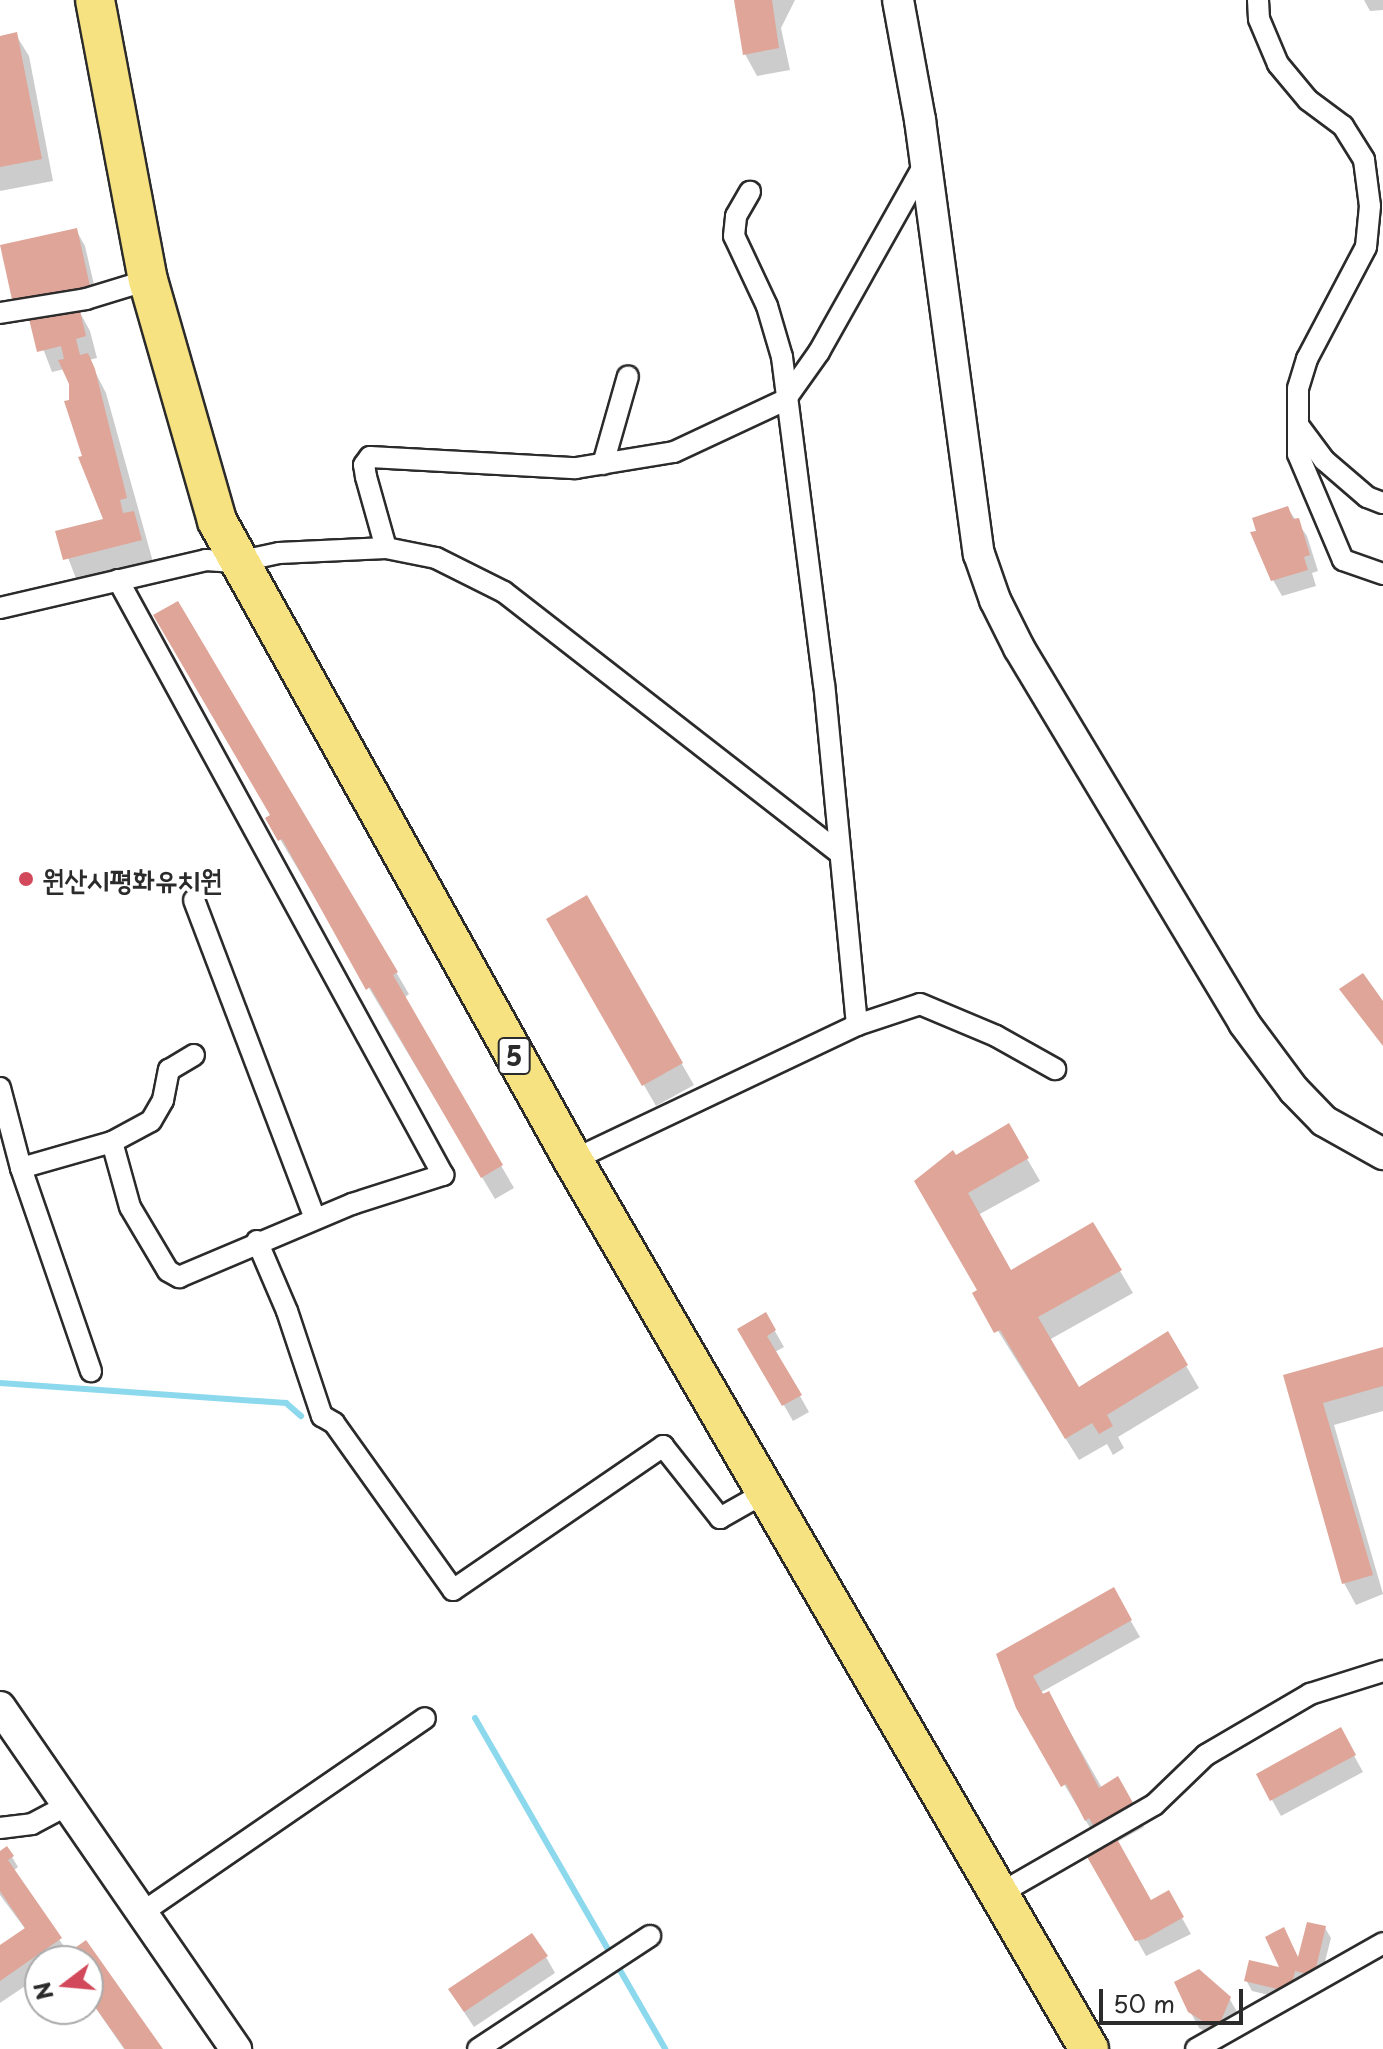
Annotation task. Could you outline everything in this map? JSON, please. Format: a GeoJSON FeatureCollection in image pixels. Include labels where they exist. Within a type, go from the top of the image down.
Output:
{"type":"FeatureCollection","features":[{"type":"Feature","properties":{"kind":"highway","name":"5"},"geometry":{"type":"LineString","coordinates":[[95,0],[148,280],[204,486],[237,562],[573,1160],[1089,2049]]}},
{"type":"Feature","properties":{"kind":"street"},"geometry":{"type":"LineString","coordinates":[[898,0],[926,161],[979,554],[995,600],[1019,648],[1244,1023],[1294,1090],[1324,1121],[1383,1154]]}},
{"type":"Feature","properties":{"kind":"street"},"geometry":{"type":"LineString","coordinates":[[1258,0],[1259,19],[1278,64],[1308,100],[1360,146],[1370,206],[1366,247],[1307,359],[1298,388],[1298,425],[1304,474],[1333,543],[1351,566],[1383,574]]}},
{"type":"Feature","properties":{"kind":"street"},"geometry":{"type":"LineString","coordinates":[[386,548],[366,477],[364,465],[370,457],[408,455],[536,468],[603,464],[674,452],[741,425],[785,400],[819,352],[926,161]]}},
{"type":"Feature","properties":{"kind":"street"},"geometry":{"type":"LineString","coordinates":[[750,192],[736,216],[734,236],[767,306],[782,357],[785,400],[824,685],[857,1025]]}},
{"type":"Feature","properties":{"kind":"street"},"geometry":{"type":"LineString","coordinates":[[0,313],[86,299],[148,280]]}},
{"type":"Feature","properties":{"kind":"street"},"geometry":{"type":"LineString","coordinates":[[603,464],[628,376]]}},
{"type":"Feature","properties":{"kind":"street"},"geometry":{"type":"LineString","coordinates":[[1298,425],[1324,460],[1367,497],[1383,503]]}},
{"type":"Feature","properties":{"kind":"street"},"geometry":{"type":"LineString","coordinates":[[0,608],[206,560],[237,562],[279,553],[386,548],[436,558],[504,592],[839,853]]}},
{"type":"Feature","properties":{"kind":"street"},"geometry":{"type":"LineString","coordinates":[[112,1142],[130,1207],[168,1271],[179,1277],[315,1218],[443,1175],[118,580]]}},
{"type":"Feature","properties":{"kind":"street"},"geometry":{"type":"LineString","coordinates":[[194,900],[315,1218]]}},
{"type":"Feature","properties":{"kind":"street"},"geometry":{"type":"LineString","coordinates":[[573,1160],[857,1025],[920,1004],[1008,1042],[1055,1069]]}},
{"type":"Feature","properties":{"kind":"street"},"geometry":{"type":"LineString","coordinates":[[21,1168],[112,1142],[151,1121],[163,1100],[169,1070],[194,1055]]}},
{"type":"Feature","properties":{"kind":"street"},"geometry":{"type":"LineString","coordinates":[[0,1088],[21,1168],[91,1371]]}},
{"type":"Feature","properties":{"kind":"street"},"geometry":{"type":"LineString","coordinates":[[257,1241],[287,1311],[322,1416],[334,1423],[453,1590],[663,1446],[720,1518],[766,1492]]}},
{"type":"Feature","properties":{"kind":"street"},"geometry":{"type":"LineString","coordinates":[[999,1894],[1154,1805],[1206,1755],[1310,1694],[1383,1671]]}},
{"type":"Feature","properties":{"kind":"street"},"geometry":{"type":"LineString","coordinates":[[0,1707],[236,2049]]}},
{"type":"Feature","properties":{"kind":"street"},"geometry":{"type":"LineString","coordinates":[[143,1912],[425,1718]]}},
{"type":"Feature","properties":{"kind":"street"},"geometry":{"type":"LineString","coordinates":[[0,1828],[32,1824],[67,1805]]}},
{"type":"Feature","properties":{"kind":"street"},"geometry":{"type":"LineString","coordinates":[[478,2049],[650,1936]]}},
{"type":"Feature","properties":{"kind":"street"},"geometry":{"type":"LineString","coordinates":[[1196,2049],[1383,1943]]}},
{"type":"Feature","properties":{"kind":"building"},"geometry":{"type":"Polygon","coordinates":[[[734,0],[772,0],[779,48],[743,55],[734,0]]]}},
{"type":"Feature","properties":{"kind":"building"},"geometry":{"type":"Polygon","coordinates":[[[17,32],[42,159],[0,167],[0,36],[17,32]]]}},
{"type":"Feature","properties":{"kind":"building"},"geometry":{"type":"Polygon","coordinates":[[[77,228],[90,286],[13,304],[0,245],[77,228]]]}},
{"type":"Feature","properties":{"kind":"building"},"geometry":{"type":"Polygon","coordinates":[[[79,307],[86,336],[76,339],[80,355],[88,353],[95,369],[127,498],[120,500],[123,513],[134,511],[142,540],[63,560],[55,531],[103,519],[78,457],[82,456],[64,401],[69,400],[69,384],[58,360],[64,359],[61,346],[37,352],[29,319],[79,307]]]}},
{"type":"Feature","properties":{"kind":"building"},"geometry":{"type":"Polygon","coordinates":[[[1288,506],[1293,519],[1299,518],[1310,555],[1304,557],[1308,570],[1271,581],[1250,532],[1256,531],[1252,518],[1288,506]]]}},
{"type":"Feature","properties":{"kind":"building"},"geometry":{"type":"Polygon","coordinates":[[[178,601],[398,972],[393,975],[503,1165],[481,1178],[370,987],[366,990],[282,839],[278,841],[265,818],[270,815],[153,615],[178,601]]]}},
{"type":"Feature","properties":{"kind":"building"},"geometry":{"type":"Polygon","coordinates":[[[587,895],[683,1063],[642,1086],[546,919],[587,895]]]}},
{"type":"Feature","properties":{"kind":"building"},"geometry":{"type":"Polygon","coordinates":[[[1363,973],[1383,1001],[1383,1046],[1339,989],[1363,973]]]}},
{"type":"Feature","properties":{"kind":"building"},"geometry":{"type":"Polygon","coordinates":[[[1009,1123],[1029,1158],[968,1193],[1011,1270],[1093,1222],[1122,1270],[1038,1317],[1079,1387],[1168,1331],[1188,1365],[1107,1415],[1113,1426],[1099,1434],[1092,1423],[1065,1439],[1000,1330],[994,1333],[972,1293],[977,1290],[914,1181],[953,1150],[956,1155],[1009,1123]]]}},
{"type":"Feature","properties":{"kind":"building"},"geometry":{"type":"Polygon","coordinates":[[[766,1312],[776,1330],[767,1336],[802,1395],[782,1406],[737,1329],[766,1312]]]}},
{"type":"Feature","properties":{"kind":"building"},"geometry":{"type":"Polygon","coordinates":[[[1383,1347],[1383,1386],[1323,1403],[1373,1575],[1342,1584],[1283,1375],[1383,1347]]]}},
{"type":"Feature","properties":{"kind":"building"},"geometry":{"type":"Polygon","coordinates":[[[1114,1587],[1132,1620],[1033,1676],[1043,1694],[1049,1691],[1099,1788],[1118,1776],[1137,1810],[1097,1832],[1089,1818],[1085,1821],[1066,1784],[1061,1787],[1016,1708],[996,1654],[1114,1587]]]}},
{"type":"Feature","properties":{"kind":"building"},"geometry":{"type":"Polygon","coordinates":[[[1341,1727],[1356,1755],[1270,1801],[1256,1774],[1341,1727]]]}},
{"type":"Feature","properties":{"kind":"building"},"geometry":{"type":"Polygon","coordinates":[[[1112,1830],[1151,1900],[1169,1890],[1184,1917],[1145,1939],[1135,1941],[1082,1848],[1112,1830]]]}},
{"type":"Feature","properties":{"kind":"building"},"geometry":{"type":"Polygon","coordinates":[[[7,1846],[14,1856],[8,1860],[62,1938],[52,1945],[24,1945],[24,1964],[0,1981],[0,1945],[25,1928],[0,1891],[0,1851],[7,1846]]]}},
{"type":"Feature","properties":{"kind":"building"},"geometry":{"type":"Polygon","coordinates":[[[1307,1922],[1326,1926],[1314,1976],[1295,1971],[1290,1992],[1244,1981],[1249,1960],[1279,1967],[1265,1937],[1284,1927],[1298,1957],[1307,1922]]]}},
{"type":"Feature","properties":{"kind":"building"},"geometry":{"type":"Polygon","coordinates":[[[532,1933],[548,1956],[464,2012],[448,1989],[532,1933]]]}},
{"type":"Feature","properties":{"kind":"building"},"geometry":{"type":"Polygon","coordinates":[[[104,1965],[163,2049],[125,2049],[104,2019],[104,1965]]]}},
{"type":"Feature","properties":{"kind":"building"},"geometry":{"type":"Polygon","coordinates":[[[1199,1969],[1231,1997],[1217,2030],[1188,2012],[1174,1982],[1199,1969]]]}},
{"type":"Feature","properties":{"kind":"waterway"},"geometry":{"type":"LineString","coordinates":[[0,1383],[286,1403],[301,1416]]}},
{"type":"Feature","properties":{"kind":"waterway"},"geometry":{"type":"LineString","coordinates":[[475,1718],[665,2049]]}},
{"type":"Feature","properties":{"kind":"place","name":"원산시평화유치원"},"geometry":{"type":"Point","coordinates":[26,879]}}]}
